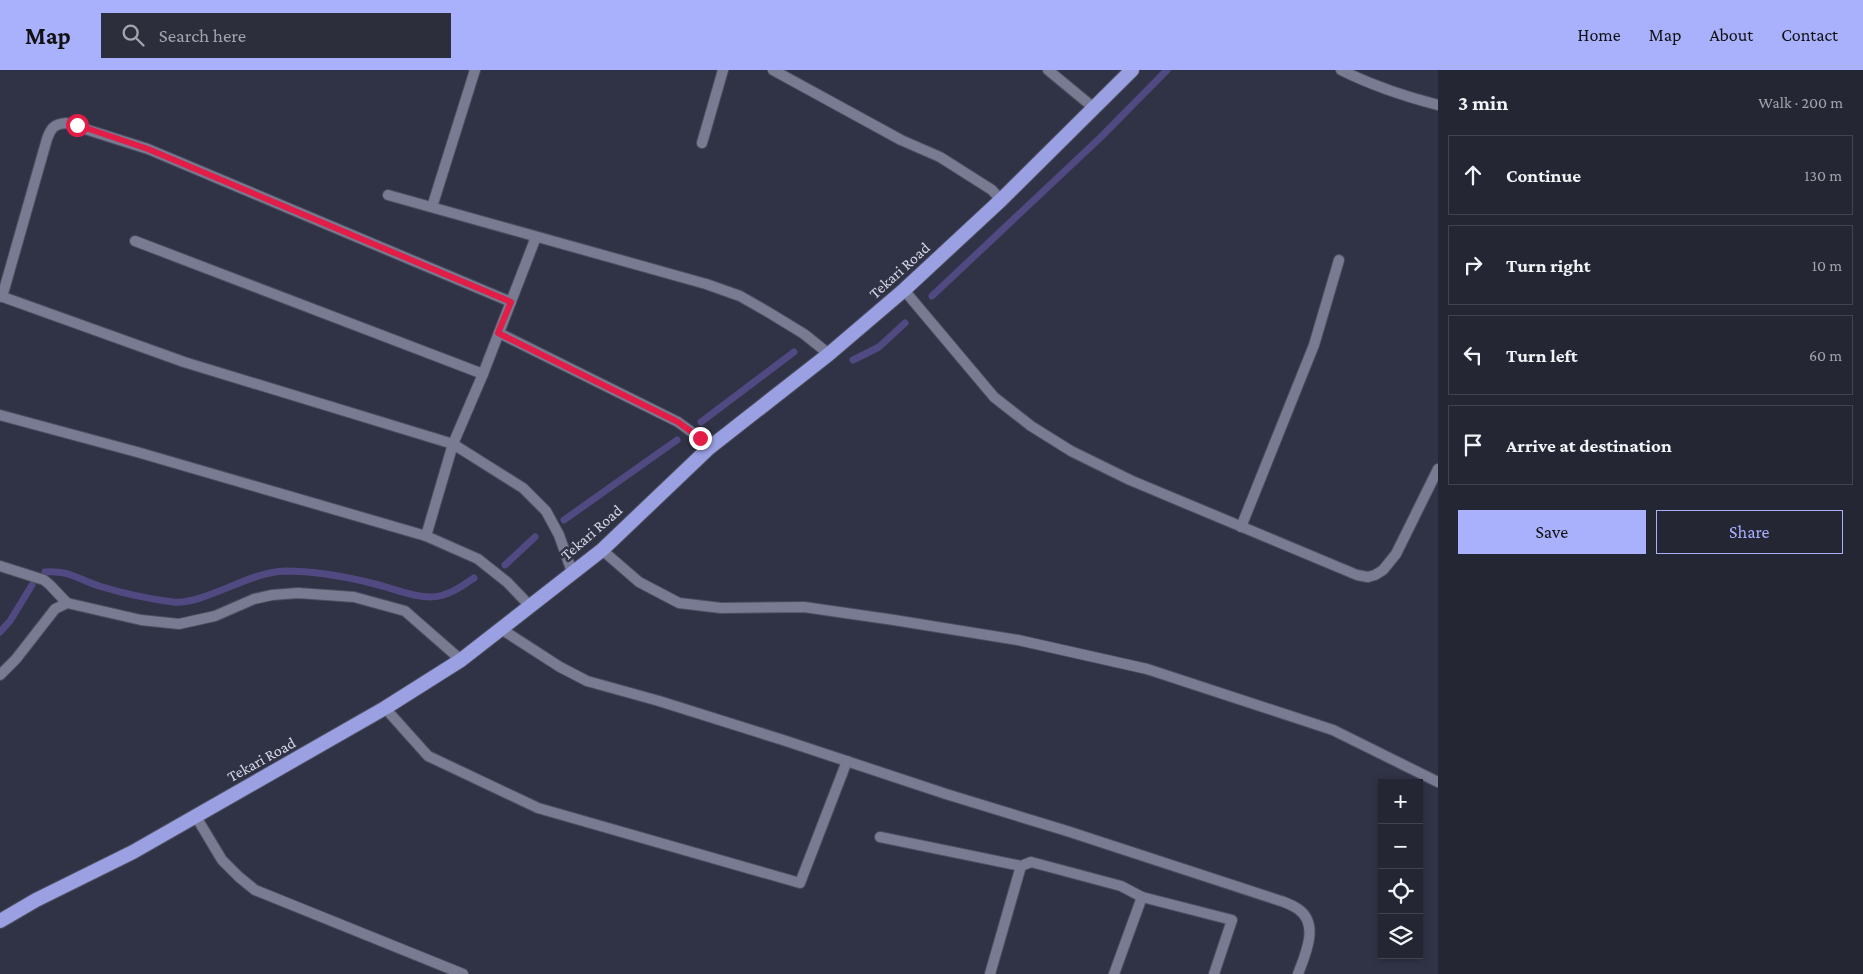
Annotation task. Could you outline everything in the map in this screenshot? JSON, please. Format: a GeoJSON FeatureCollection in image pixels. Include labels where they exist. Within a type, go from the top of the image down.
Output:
{"type":"FeatureCollection","features":[{"type":"Feature","properties":{"kind":"highway","name":"Tekari Road"},"geometry":{"type":"LineString","coordinates":[[0,921],[36,900],[133,852],[385,708],[461,660],[602,550],[709,448],[829,354],[904,290],[1001,200],[1132,70]]}},
{"type":"Feature","properties":{"kind":"street"},"geometry":{"type":"LineString","coordinates":[[432,207],[475,70]]}},
{"type":"Feature","properties":{"kind":"street"},"geometry":{"type":"LineString","coordinates":[[702,143],[723,70]]}},
{"type":"Feature","properties":{"kind":"street"},"geometry":{"type":"LineString","coordinates":[[773,70],[901,140],[940,157],[992,190],[1001,200]]}},
{"type":"Feature","properties":{"kind":"street"},"geometry":{"type":"LineString","coordinates":[[1048,70],[1094,108]]}},
{"type":"Feature","properties":{"kind":"street"},"geometry":{"type":"LineString","coordinates":[[1341,70],[1370,85],[1438,105]]}},
{"type":"Feature","properties":{"kind":"street"},"geometry":{"type":"LineString","coordinates":[[511,302],[148,149],[66,123],[56,124],[51,129],[47,139],[1,297],[184,362],[453,444],[523,488],[546,511],[560,535],[572,572]]}},
{"type":"Feature","properties":{"kind":"street"},"geometry":{"type":"LineString","coordinates":[[388,195],[706,284],[740,296],[804,334],[829,354]]}},
{"type":"Feature","properties":{"kind":"street"},"geometry":{"type":"LineString","coordinates":[[426,536],[453,444],[483,374],[536,236]]}},
{"type":"Feature","properties":{"kind":"street"},"geometry":{"type":"LineString","coordinates":[[135,241],[483,374]]}},
{"type":"Feature","properties":{"kind":"street"},"geometry":{"type":"LineString","coordinates":[[1241,527],[1314,345],[1339,260]]}},
{"type":"Feature","properties":{"kind":"street"},"geometry":{"type":"LineString","coordinates":[[904,290],[994,397],[1031,426],[1071,451],[1130,480],[1346,571],[1368,577],[1383,570],[1396,554],[1438,470]]}},
{"type":"Feature","properties":{"kind":"street"},"geometry":{"type":"LineString","coordinates":[[498,333],[678,422],[700,438],[709,448]]}},
{"type":"Feature","properties":{"kind":"street"},"geometry":{"type":"LineString","coordinates":[[0,414],[426,536],[478,559],[507,582],[530,606]]}},
{"type":"Feature","properties":{"kind":"street"},"geometry":{"type":"LineString","coordinates":[[602,550],[640,582],[680,603],[720,608],[804,607],[876,617],[1018,640],[1147,669],[1334,730],[1438,782]]}},
{"type":"Feature","properties":{"kind":"street"},"geometry":{"type":"LineString","coordinates":[[0,566],[44,580],[67,603],[140,620],[179,624],[214,616],[254,599],[272,596],[298,593],[354,597],[406,611],[461,660]]}},
{"type":"Feature","properties":{"kind":"street"},"geometry":{"type":"LineString","coordinates":[[0,675],[16,659],[55,609],[67,603]]}},
{"type":"Feature","properties":{"kind":"street"},"geometry":{"type":"LineString","coordinates":[[501,628],[560,667],[587,680],[659,701],[1284,902],[1300,909],[1307,918],[1310,929],[1308,946],[1298,974]]}},
{"type":"Feature","properties":{"kind":"street"},"geometry":{"type":"LineString","coordinates":[[385,708],[428,756],[538,808],[800,883],[847,761]]}},
{"type":"Feature","properties":{"kind":"street"},"geometry":{"type":"LineString","coordinates":[[195,815],[222,860],[238,877],[255,890],[459,973]]}},
{"type":"Feature","properties":{"kind":"street"},"geometry":{"type":"LineString","coordinates":[[880,837],[1021,866],[1031,862],[1121,886],[1142,897],[1232,920],[1214,974]]}},
{"type":"Feature","properties":{"kind":"street"},"geometry":{"type":"LineString","coordinates":[[990,974],[1021,866]]}},
{"type":"Feature","properties":{"kind":"street"},"geometry":{"type":"LineString","coordinates":[[1114,974],[1142,897]]}},
{"type":"Feature","properties":{"kind":"waterway"},"geometry":{"type":"LineString","coordinates":[[932,296],[1101,137],[1167,70]]}},
{"type":"Feature","properties":{"kind":"waterway"},"geometry":{"type":"LineString","coordinates":[[853,360],[879,347],[905,323]]}},
{"type":"Feature","properties":{"kind":"waterway"},"geometry":{"type":"LineString","coordinates":[[701,422],[794,352]]}},
{"type":"Feature","properties":{"kind":"waterway"},"geometry":{"type":"LineString","coordinates":[[564,520],[677,440]]}},
{"type":"Feature","properties":{"kind":"waterway"},"geometry":{"type":"LineString","coordinates":[[505,565],[535,537]]}},
{"type":"Feature","properties":{"kind":"waterway"},"geometry":{"type":"LineString","coordinates":[[45,572],[60,572],[117,591],[173,602],[198,599],[256,577],[285,571],[339,576],[400,592],[430,597],[448,593],[474,578]]}},
{"type":"Feature","properties":{"kind":"waterway"},"geometry":{"type":"LineString","coordinates":[[0,632],[10,621],[32,585]]}},
{"type":"Feature","properties":{"kind":"route"},"geometry":{"type":"LineString","coordinates":[[77,125],[148,149],[511,302],[498,333],[678,422],[700,438]]}}]}
